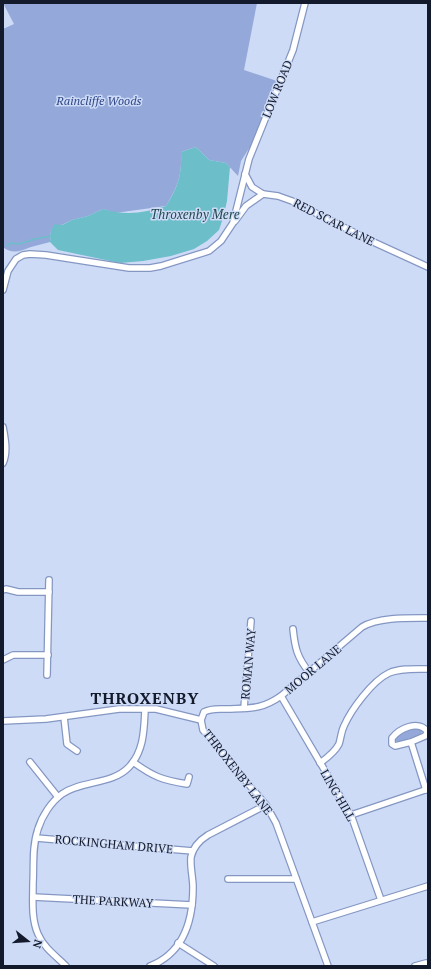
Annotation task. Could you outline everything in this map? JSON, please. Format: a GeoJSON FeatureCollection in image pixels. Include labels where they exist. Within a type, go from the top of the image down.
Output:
{"type":"FeatureCollection","features":[{"type":"Feature","properties":{"kind":"street","name":"LOW ROAD"},"geometry":{"type":"LineString","coordinates":[[233,223],[249,159],[293,50],[305,3]]}},
{"type":"Feature","properties":{"kind":"street"},"geometry":{"type":"LineString","coordinates":[[3,290],[8,272],[16,259],[23,255],[46,255],[129,268],[150,268],[209,251],[226,236],[233,223],[246,206],[263,194],[252,187],[245,174]]}},
{"type":"Feature","properties":{"kind":"street","name":"RED SCAR LANE"},"geometry":{"type":"LineString","coordinates":[[263,194],[278,196],[292,201],[369,240],[428,267]]}},
{"type":"Feature","properties":{"kind":"street"},"geometry":{"type":"LineString","coordinates":[[3,427],[5,441],[5,459],[3,463]]}},
{"type":"Feature","properties":{"kind":"street"},"geometry":{"type":"LineString","coordinates":[[47,676],[49,580]]}},
{"type":"Feature","properties":{"kind":"street"},"geometry":{"type":"LineString","coordinates":[[3,590],[6,589],[18,592],[49,592]]}},
{"type":"Feature","properties":{"kind":"street","name":"MOOR LANE"},"geometry":{"type":"LineString","coordinates":[[201,720],[204,712],[211,709],[260,707],[270,704],[362,627],[369,623],[387,620],[428,618]]}},
{"type":"Feature","properties":{"kind":"street","name":"ROMAN WAY"},"geometry":{"type":"LineString","coordinates":[[244,708],[251,620]]}},
{"type":"Feature","properties":{"kind":"street"},"geometry":{"type":"LineString","coordinates":[[293,628],[294,644],[300,661],[309,672]]}},
{"type":"Feature","properties":{"kind":"street"},"geometry":{"type":"LineString","coordinates":[[3,660],[13,655],[48,654]]}},
{"type":"Feature","properties":{"kind":"street"},"geometry":{"type":"LineString","coordinates":[[320,763],[336,749],[339,744],[343,727],[351,712],[364,694],[378,681],[389,673],[414,669],[428,669]]}},
{"type":"Feature","properties":{"kind":"street","name":"LING HILL"},"geometry":{"type":"LineString","coordinates":[[281,696],[351,815],[381,900]]}},
{"type":"Feature","properties":{"kind":"street","name":"THROXENBY LANE"},"geometry":{"type":"LineString","coordinates":[[3,721],[46,719],[119,709],[156,709],[201,720],[204,730],[266,805],[276,822],[328,966]]}},
{"type":"Feature","properties":{"kind":"street"},"geometry":{"type":"LineString","coordinates":[[66,966],[47,948],[38,936],[33,917],[34,851],[36,838],[42,820],[48,809],[58,797],[70,790],[123,773],[133,762],[139,754],[142,743],[145,710]]}},
{"type":"Feature","properties":{"kind":"street"},"geometry":{"type":"LineString","coordinates":[[64,717],[66,744],[77,750]]}},
{"type":"Feature","properties":{"kind":"street"},"geometry":{"type":"LineString","coordinates":[[407,727],[419,727],[428,732],[425,736],[410,742],[395,746],[392,744],[392,738],[396,733],[407,727]]}},
{"type":"Feature","properties":{"kind":"street"},"geometry":{"type":"LineString","coordinates":[[351,815],[427,789],[410,742]]}},
{"type":"Feature","properties":{"kind":"street"},"geometry":{"type":"LineString","coordinates":[[30,762],[58,797]]}},
{"type":"Feature","properties":{"kind":"street"},"geometry":{"type":"LineString","coordinates":[[133,762],[157,778],[187,784],[189,777]]}},
{"type":"Feature","properties":{"kind":"street"},"geometry":{"type":"LineString","coordinates":[[150,966],[168,955],[187,930],[192,914],[193,888],[191,862],[193,851],[203,838],[266,805]]}},
{"type":"Feature","properties":{"kind":"street","name":"ROCKINGHAM DRIVE"},"geometry":{"type":"LineString","coordinates":[[36,838],[193,851]]}},
{"type":"Feature","properties":{"kind":"street"},"geometry":{"type":"LineString","coordinates":[[228,879],[296,879]]}},
{"type":"Feature","properties":{"kind":"street"},"geometry":{"type":"LineString","coordinates":[[312,922],[428,886]]}},
{"type":"Feature","properties":{"kind":"street","name":"THE PARKWAY"},"geometry":{"type":"LineString","coordinates":[[33,897],[192,905]]}},
{"type":"Feature","properties":{"kind":"street"},"geometry":{"type":"LineString","coordinates":[[178,943],[214,966]]}},
{"type":"Feature","properties":{"kind":"street"},"geometry":{"type":"LineString","coordinates":[[415,966],[426,963]]}},
{"type":"Feature","properties":{"kind":"green space","name":"Raincliffe Woods"},"geometry":{"type":"Polygon","coordinates":[[[3,3],[257,3],[244,70],[277,81],[255,139],[241,161],[238,176],[226,163],[209,160],[196,147],[181,152],[180,174],[174,192],[166,206],[115,213],[103,209],[88,216],[72,220],[51,230],[50,242],[17,252],[10,251],[3,247],[3,29],[14,24],[3,3]]]}},
{"type":"Feature","properties":{"kind":"green space"},"geometry":{"type":"Polygon","coordinates":[[[415,728],[421,730],[422,732],[420,735],[398,742],[394,740],[399,734],[415,728]]]}},
{"type":"Feature","properties":{"kind":"water","name":"Throxenby Mere"},"geometry":{"type":"Polygon","coordinates":[[[196,147],[209,160],[226,163],[230,167],[227,201],[223,218],[219,230],[207,241],[194,249],[171,256],[120,263],[58,250],[50,242],[51,230],[55,224],[62,225],[103,209],[135,213],[166,206],[174,193],[180,174],[181,152],[196,147]]]}},
{"type":"Feature","properties":{"kind":"waterway"},"geometry":{"type":"LineString","coordinates":[[6,246],[11,243],[19,244],[51,236]]}},
{"type":"Feature","properties":{"kind":"district","name":"THROXENBY"},"geometry":{"type":"Point","coordinates":[145,698]}}]}
